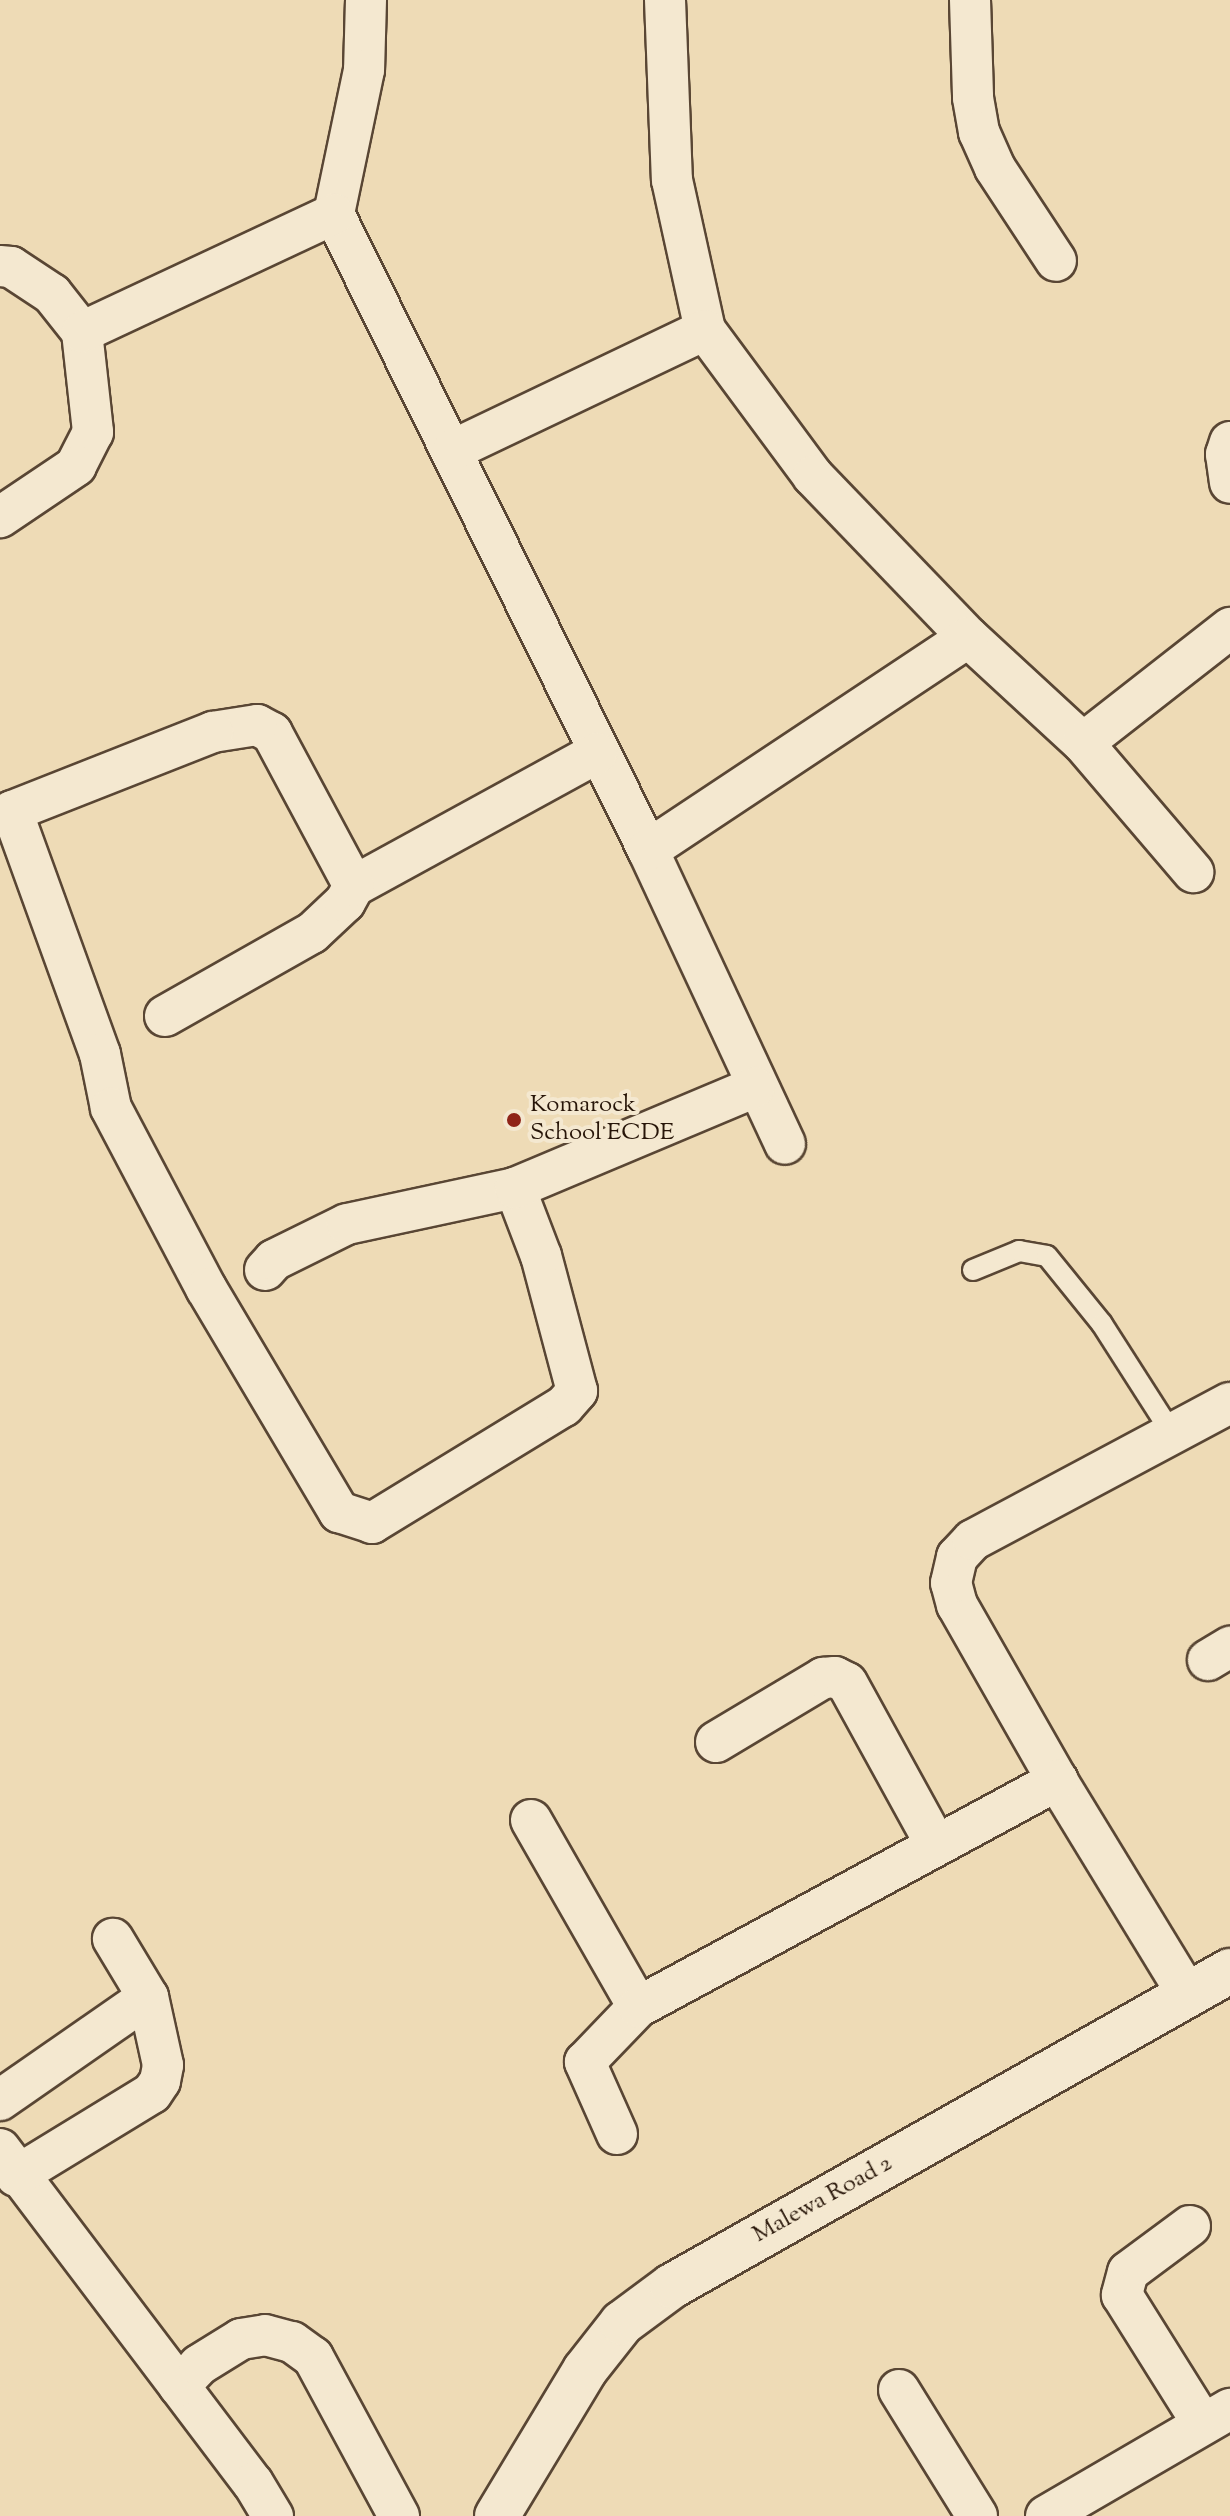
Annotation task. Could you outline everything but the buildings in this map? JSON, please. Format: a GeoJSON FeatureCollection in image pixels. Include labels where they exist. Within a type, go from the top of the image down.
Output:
{"type":"FeatureCollection","features":[{"type":"Feature","properties":{"kind":"main road","name":"Malewa Road 2"},"geometry":{"type":"LineString","coordinates":[[497,2516],[585,2370],[622,2323],[672,2286],[1230,1971]]}},
{"type":"Feature","properties":{"kind":"street"},"geometry":{"type":"LineString","coordinates":[[366,0],[364,70],[334,214],[453,450],[597,753],[648,850],[755,1087],[785,1144]]}},
{"type":"Feature","properties":{"kind":"street"},"geometry":{"type":"LineString","coordinates":[[665,0],[672,180],[705,330],[813,476],[968,637],[1083,743],[1193,872]]}},
{"type":"Feature","properties":{"kind":"street"},"geometry":{"type":"LineString","coordinates":[[970,0],[973,98],[979,132],[995,168],[1056,261]]}},
{"type":"Feature","properties":{"kind":"street"},"geometry":{"type":"LineString","coordinates":[[82,332],[334,214]]}},
{"type":"Feature","properties":{"kind":"street"},"geometry":{"type":"LineString","coordinates":[[0,266],[11,267],[52,294],[82,332],[93,432],[88,449],[76,466],[0,517]]}},
{"type":"Feature","properties":{"kind":"street"},"geometry":{"type":"LineString","coordinates":[[453,450],[705,330]]}},
{"type":"Feature","properties":{"kind":"street"},"geometry":{"type":"LineString","coordinates":[[1230,442],[1226,454],[1230,483]]}},
{"type":"Feature","properties":{"kind":"street"},"geometry":{"type":"LineString","coordinates":[[1083,743],[1230,628]]}},
{"type":"Feature","properties":{"kind":"street"},"geometry":{"type":"LineString","coordinates":[[648,850],[968,637]]}},
{"type":"Feature","properties":{"kind":"street"},"geometry":{"type":"LineString","coordinates":[[354,886],[272,733],[257,725],[213,732],[12,811],[100,1054],[111,1108],[206,1288],[339,1512],[372,1523],[564,1406],[577,1391],[541,1256],[515,1188]]}},
{"type":"Feature","properties":{"kind":"street"},"geometry":{"type":"LineString","coordinates":[[165,1016],[312,933],[345,902],[354,886],[597,753]]}},
{"type":"Feature","properties":{"kind":"street"},"geometry":{"type":"LineString","coordinates":[[265,1270],[274,1260],[347,1224],[515,1188],[755,1087]]}},
{"type":"Feature","properties":{"kind":"street"},"geometry":{"type":"LineString","coordinates":[[1188,1995],[1057,1780],[957,1605],[951,1583],[957,1557],[998,1526],[1230,1403]]}},
{"type":"Feature","properties":{"kind":"street"},"geometry":{"type":"LineString","coordinates":[[716,1742],[823,1678],[835,1677],[847,1683],[936,1845]]}},
{"type":"Feature","properties":{"kind":"street"},"geometry":{"type":"LineString","coordinates":[[617,2134],[585,2062],[638,2007],[1057,1780]]}},
{"type":"Feature","properties":{"kind":"street"},"geometry":{"type":"LineString","coordinates":[[531,1820],[638,2007]]}},
{"type":"Feature","properties":{"kind":"street"},"geometry":{"type":"LineString","coordinates":[[113,1939],[148,1997],[163,2065],[152,2093],[8,2163],[179,2386],[273,2516]]}},
{"type":"Feature","properties":{"kind":"street"},"geometry":{"type":"LineString","coordinates":[[0,2100],[148,1997]]}},
{"type":"Feature","properties":{"kind":"street"},"geometry":{"type":"LineString","coordinates":[[1046,2516],[1095,2505],[1217,2416],[1122,2295],[1128,2272],[1190,2226]]}},
{"type":"Feature","properties":{"kind":"street"},"geometry":{"type":"LineString","coordinates":[[179,2386],[199,2365],[241,2339],[265,2335],[292,2342],[313,2357],[399,2516]]}},
{"type":"Feature","properties":{"kind":"street"},"geometry":{"type":"LineString","coordinates":[[899,2390],[977,2516]]}},
{"type":"Feature","properties":{"kind":"lane"},"geometry":{"type":"LineString","coordinates":[[973,1270],[1019,1251],[1047,1256],[1102,1324],[1173,1435]]}},
{"type":"Feature","properties":{"kind":"place","name":"Komarock School ECDE"},"geometry":{"type":"Point","coordinates":[514,1120]}}]}
